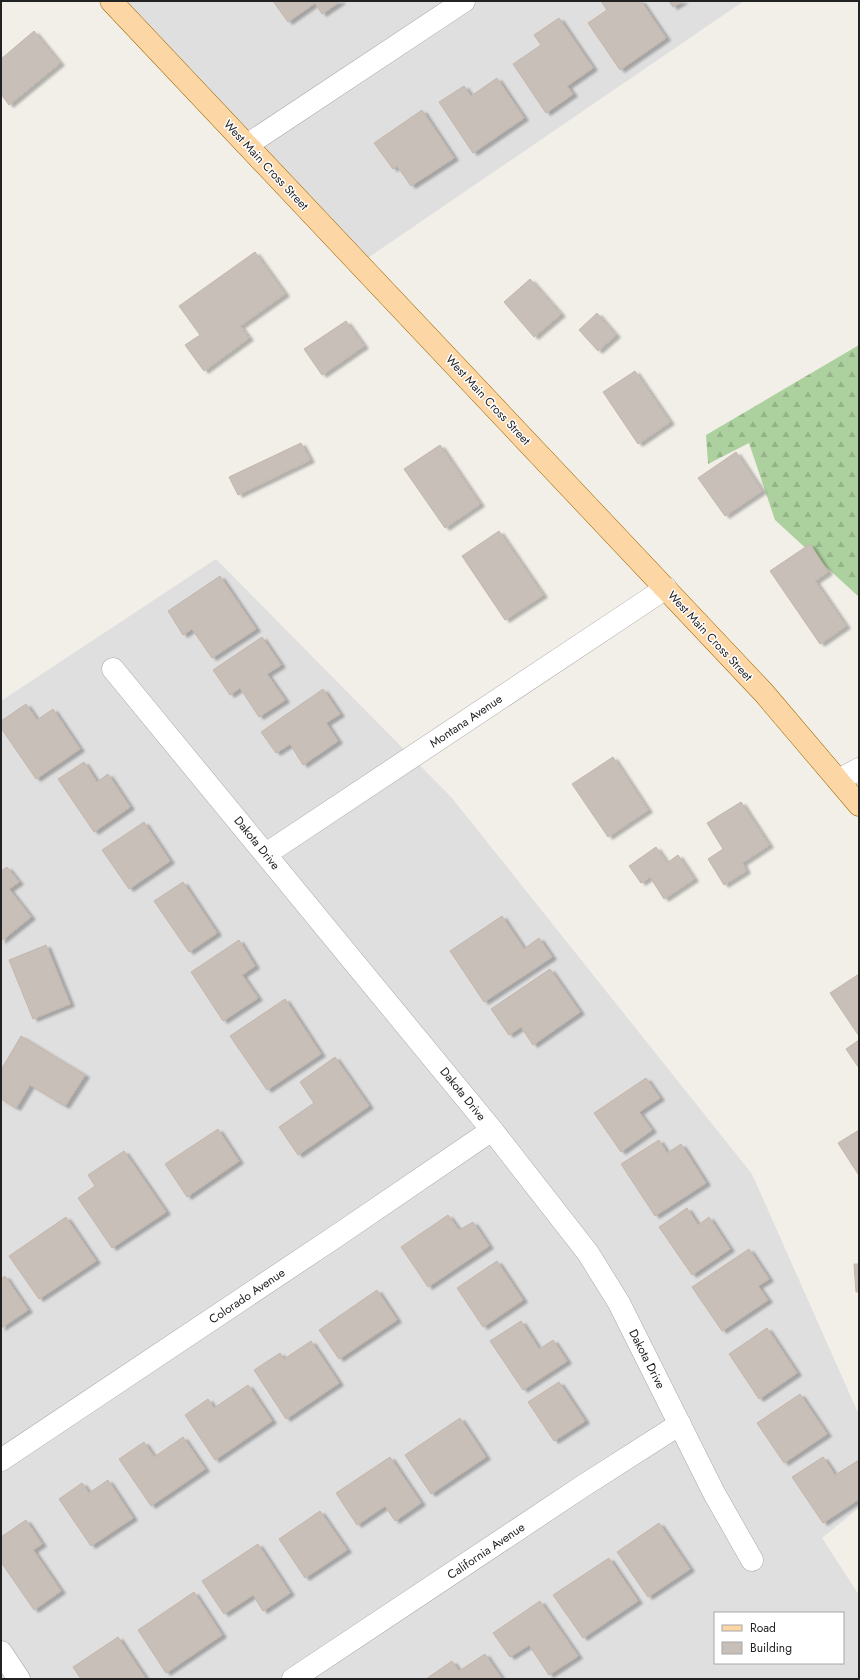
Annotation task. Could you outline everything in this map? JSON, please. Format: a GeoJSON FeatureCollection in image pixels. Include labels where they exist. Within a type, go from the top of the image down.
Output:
{"type":"FeatureCollection","features":[{"type":"Feature","properties":{"kind":"main road","name":"West Main Cross Street"},"geometry":{"type":"LineString","coordinates":[[111,1],[764,693],[859,805]]}},
{"type":"Feature","properties":{"kind":"street"},"geometry":{"type":"LineString","coordinates":[[247,145],[464,1]]}},
{"type":"Feature","properties":{"kind":"street","name":"Montana Avenue"},"geometry":{"type":"LineString","coordinates":[[266,854],[666,588]]}},
{"type":"Feature","properties":{"kind":"street","name":"Dakota Drive"},"geometry":{"type":"LineString","coordinates":[[113,669],[492,1130],[588,1254],[619,1303],[714,1493],[752,1560]]}},
{"type":"Feature","properties":{"kind":"street"},"geometry":{"type":"LineString","coordinates":[[839,780],[859,769]]}},
{"type":"Feature","properties":{"kind":"street","name":"Colorado Avenue"},"geometry":{"type":"LineString","coordinates":[[1,1460],[325,1244],[492,1130]]}},
{"type":"Feature","properties":{"kind":"street","name":"California Avenue"},"geometry":{"type":"LineString","coordinates":[[293,1679],[583,1486],[680,1424]]}},
{"type":"Feature","properties":{"kind":"street"},"geometry":{"type":"LineString","coordinates":[[1,1652],[19,1679]]}},
{"type":"Feature","properties":{"kind":"shaded area"},"geometry":{"type":"Polygon","coordinates":[[[111,1],[744,1],[359,264],[111,1]]]}},
{"type":"Feature","properties":{"kind":"shaded area"},"geometry":{"type":"Polygon","coordinates":[[[216,559],[452,798],[752,1174],[859,1415],[859,1508],[822,1538],[859,1595],[859,1679],[1,1679],[1,701],[216,559]]]}},
{"type":"Feature","properties":{"kind":"green space"},"geometry":{"type":"Polygon","coordinates":[[[859,345],[859,597],[775,520],[749,443],[708,464],[706,435],[859,345]]]}},
{"type":"Feature","properties":{"kind":"building"},"geometry":{"type":"Polygon","coordinates":[[[273,1],[341,1],[322,14],[315,3],[288,22],[273,1]]]}},
{"type":"Feature","properties":{"kind":"building"},"geometry":{"type":"Polygon","coordinates":[[[601,1],[641,1],[666,38],[620,70],[588,23],[607,10],[601,1]]]}},
{"type":"Feature","properties":{"kind":"building"},"geometry":{"type":"Polygon","coordinates":[[[669,1],[683,1],[673,7],[669,1]]]}},
{"type":"Feature","properties":{"kind":"building"},"geometry":{"type":"Polygon","coordinates":[[[559,18],[593,68],[567,86],[573,94],[546,113],[513,64],[541,45],[534,35],[559,18]]]}},
{"type":"Feature","properties":{"kind":"building"},"geometry":{"type":"Polygon","coordinates":[[[34,31],[60,63],[9,105],[1,94],[1,59],[34,31]]]}},
{"type":"Feature","properties":{"kind":"building"},"geometry":{"type":"Polygon","coordinates":[[[497,78],[524,118],[473,153],[439,102],[464,86],[471,96],[497,78]]]}},
{"type":"Feature","properties":{"kind":"building"},"geometry":{"type":"Polygon","coordinates":[[[422,110],[454,158],[411,186],[397,166],[393,169],[374,143],[422,110]]]}},
{"type":"Feature","properties":{"kind":"building"},"geometry":{"type":"Polygon","coordinates":[[[255,252],[285,294],[240,326],[249,338],[204,371],[185,345],[200,335],[179,306],[255,252]]]}},
{"type":"Feature","properties":{"kind":"building"},"geometry":{"type":"Polygon","coordinates":[[[530,279],[561,314],[534,337],[504,302],[530,279]]]}},
{"type":"Feature","properties":{"kind":"building"},"geometry":{"type":"Polygon","coordinates":[[[597,313],[616,335],[598,351],[579,330],[597,313]]]}},
{"type":"Feature","properties":{"kind":"building"},"geometry":{"type":"Polygon","coordinates":[[[346,321],[364,346],[322,375],[304,349],[346,321]]]}},
{"type":"Feature","properties":{"kind":"building"},"geometry":{"type":"Polygon","coordinates":[[[635,371],[670,422],[638,444],[603,392],[635,371]]]}},
{"type":"Feature","properties":{"kind":"building"},"geometry":{"type":"Polygon","coordinates":[[[301,443],[310,460],[238,495],[229,477],[301,443]]]}},
{"type":"Feature","properties":{"kind":"building"},"geometry":{"type":"Polygon","coordinates":[[[440,445],[480,504],[445,528],[404,469],[440,445]]]}},
{"type":"Feature","properties":{"kind":"building"},"geometry":{"type":"Polygon","coordinates":[[[736,452],[762,491],[725,516],[698,478],[736,452]]]}},
{"type":"Feature","properties":{"kind":"building"},"geometry":{"type":"Polygon","coordinates":[[[499,531],[543,595],[505,620],[462,556],[499,531]]]}},
{"type":"Feature","properties":{"kind":"building"},"geometry":{"type":"Polygon","coordinates":[[[810,544],[828,572],[815,581],[846,626],[820,644],[770,571],[810,544]]]}},
{"type":"Feature","properties":{"kind":"building"},"geometry":{"type":"Polygon","coordinates":[[[220,576],[256,629],[212,658],[192,629],[183,635],[168,611],[220,576]]]}},
{"type":"Feature","properties":{"kind":"building"},"geometry":{"type":"Polygon","coordinates":[[[262,637],[281,665],[267,674],[285,700],[259,717],[240,688],[230,695],[213,670],[262,637]]]}},
{"type":"Feature","properties":{"kind":"building"},"geometry":{"type":"Polygon","coordinates":[[[323,689],[340,714],[326,723],[338,741],[303,765],[290,744],[276,753],[261,732],[323,689]]]}},
{"type":"Feature","properties":{"kind":"building"},"geometry":{"type":"Polygon","coordinates":[[[26,704],[37,720],[53,709],[80,749],[36,779],[1,728],[1,721],[26,704]]]}},
{"type":"Feature","properties":{"kind":"building"},"geometry":{"type":"Polygon","coordinates":[[[613,757],[648,810],[608,837],[572,784],[613,757]]]}},
{"type":"Feature","properties":{"kind":"building"},"geometry":{"type":"Polygon","coordinates":[[[84,762],[97,782],[108,774],[130,807],[94,832],[58,779],[84,762]]]}},
{"type":"Feature","properties":{"kind":"building"},"geometry":{"type":"Polygon","coordinates":[[[741,802],[769,845],[742,863],[746,871],[724,885],[708,859],[723,849],[707,823],[741,802]]]}},
{"type":"Feature","properties":{"kind":"building"},"geometry":{"type":"Polygon","coordinates":[[[144,822],[170,861],[129,889],[102,850],[144,822]]]}},
{"type":"Feature","properties":{"kind":"building"},"geometry":{"type":"Polygon","coordinates":[[[656,847],[667,863],[678,855],[694,879],[664,899],[650,877],[641,883],[629,866],[656,847]]]}},
{"type":"Feature","properties":{"kind":"building"},"geometry":{"type":"Polygon","coordinates":[[[7,867],[19,882],[9,889],[31,917],[1,941],[1,871],[7,867]]]}},
{"type":"Feature","properties":{"kind":"building"},"geometry":{"type":"Polygon","coordinates":[[[183,882],[217,933],[189,952],[154,901],[183,882]]]}},
{"type":"Feature","properties":{"kind":"building"},"geometry":{"type":"Polygon","coordinates":[[[502,916],[524,949],[539,938],[552,957],[484,1002],[450,951],[502,916]]]}},
{"type":"Feature","properties":{"kind":"building"},"geometry":{"type":"Polygon","coordinates":[[[239,940],[255,966],[242,975],[258,998],[223,1021],[191,972],[239,940]]]}},
{"type":"Feature","properties":{"kind":"building"},"geometry":{"type":"Polygon","coordinates":[[[46,945],[70,1004],[33,1019],[9,960],[46,945]]]}},
{"type":"Feature","properties":{"kind":"building"},"geometry":{"type":"Polygon","coordinates":[[[550,969],[580,1012],[533,1045],[521,1027],[509,1035],[491,1009],[550,969]]]}},
{"type":"Feature","properties":{"kind":"building"},"geometry":{"type":"Polygon","coordinates":[[[859,974],[859,1036],[830,993],[859,974]]]}},
{"type":"Feature","properties":{"kind":"building"},"geometry":{"type":"Polygon","coordinates":[[[285,999],[321,1054],[267,1090],[230,1036],[285,999]]]}},
{"type":"Feature","properties":{"kind":"building"},"geometry":{"type":"Polygon","coordinates":[[[21,1036],[85,1075],[65,1106],[30,1085],[16,1108],[1,1099],[1,1070],[21,1036]]]}},
{"type":"Feature","properties":{"kind":"building"},"geometry":{"type":"Polygon","coordinates":[[[859,1040],[859,1068],[846,1049],[859,1040]]]}},
{"type":"Feature","properties":{"kind":"building"},"geometry":{"type":"Polygon","coordinates":[[[335,1057],[369,1106],[298,1155],[279,1127],[314,1103],[300,1082],[335,1057]]]}},
{"type":"Feature","properties":{"kind":"building"},"geometry":{"type":"Polygon","coordinates":[[[646,1078],[660,1098],[639,1112],[652,1130],[621,1152],[594,1113],[646,1078]]]}},
{"type":"Feature","properties":{"kind":"building"},"geometry":{"type":"Polygon","coordinates":[[[218,1129],[239,1161],[187,1197],[165,1164],[218,1129]]]}},
{"type":"Feature","properties":{"kind":"building"},"geometry":{"type":"Polygon","coordinates":[[[859,1130],[859,1173],[858,1174],[838,1143],[859,1130]]]}},
{"type":"Feature","properties":{"kind":"building"},"geometry":{"type":"Polygon","coordinates":[[[659,1140],[667,1153],[681,1144],[706,1183],[655,1216],[621,1164],[659,1140]]]}},
{"type":"Feature","properties":{"kind":"building"},"geometry":{"type":"Polygon","coordinates":[[[124,1151],[166,1212],[112,1248],[78,1198],[95,1186],[88,1175],[124,1151]]]}},
{"type":"Feature","properties":{"kind":"building"},"geometry":{"type":"Polygon","coordinates":[[[687,1208],[698,1225],[709,1217],[730,1249],[692,1275],[659,1227],[687,1208]]]}},
{"type":"Feature","properties":{"kind":"building"},"geometry":{"type":"Polygon","coordinates":[[[448,1215],[459,1230],[473,1222],[489,1246],[428,1287],[401,1247],[448,1215]]]}},
{"type":"Feature","properties":{"kind":"building"},"geometry":{"type":"Polygon","coordinates":[[[66,1217],[96,1261],[39,1299],[9,1256],[66,1217]]]}},
{"type":"Feature","properties":{"kind":"building"},"geometry":{"type":"Polygon","coordinates":[[[749,1249],[769,1279],[758,1286],[768,1300],[722,1331],[692,1287],[749,1249]]]}},
{"type":"Feature","properties":{"kind":"building"},"geometry":{"type":"Polygon","coordinates":[[[497,1261],[523,1300],[483,1327],[457,1288],[497,1261]]]}},
{"type":"Feature","properties":{"kind":"building"},"geometry":{"type":"Polygon","coordinates":[[[854,1264],[859,1264],[859,1292],[856,1292],[854,1264]]]}},
{"type":"Feature","properties":{"kind":"building"},"geometry":{"type":"Polygon","coordinates":[[[5,1276],[28,1310],[1,1328],[1,1279],[5,1276]]]}},
{"type":"Feature","properties":{"kind":"building"},"geometry":{"type":"Polygon","coordinates":[[[377,1290],[397,1320],[339,1359],[319,1330],[377,1290]]]}},
{"type":"Feature","properties":{"kind":"building"},"geometry":{"type":"Polygon","coordinates":[[[521,1321],[539,1349],[553,1340],[567,1361],[523,1390],[490,1341],[521,1321]]]}},
{"type":"Feature","properties":{"kind":"building"},"geometry":{"type":"Polygon","coordinates":[[[767,1328],[797,1373],[759,1399],[729,1354],[767,1328]]]}},
{"type":"Feature","properties":{"kind":"building"},"geometry":{"type":"Polygon","coordinates":[[[311,1341],[339,1383],[286,1419],[254,1370],[280,1353],[284,1359],[311,1341]]]}},
{"type":"Feature","properties":{"kind":"building"},"geometry":{"type":"Polygon","coordinates":[[[559,1382],[585,1421],[554,1441],[528,1402],[559,1382]]]}},
{"type":"Feature","properties":{"kind":"building"},"geometry":{"type":"Polygon","coordinates":[[[248,1385],[272,1421],[215,1460],[185,1415],[208,1399],[214,1408],[248,1385]]]}},
{"type":"Feature","properties":{"kind":"building"},"geometry":{"type":"Polygon","coordinates":[[[800,1394],[827,1434],[784,1463],[757,1423],[800,1394]]]}},
{"type":"Feature","properties":{"kind":"building"},"geometry":{"type":"Polygon","coordinates":[[[460,1418],[486,1457],[431,1494],[405,1455],[460,1418]]]}},
{"type":"Feature","properties":{"kind":"building"},"geometry":{"type":"Polygon","coordinates":[[[183,1437],[205,1469],[151,1506],[119,1459],[144,1442],[154,1457],[183,1437]]]}},
{"type":"Feature","properties":{"kind":"building"},"geometry":{"type":"Polygon","coordinates":[[[390,1457],[421,1503],[395,1521],[385,1506],[357,1525],[336,1493],[390,1457]]]}},
{"type":"Feature","properties":{"kind":"building"},"geometry":{"type":"Polygon","coordinates":[[[823,1457],[835,1475],[859,1460],[859,1499],[823,1523],[792,1477],[823,1457]]]}},
{"type":"Feature","properties":{"kind":"building"},"geometry":{"type":"Polygon","coordinates":[[[108,1480],[133,1518],[91,1546],[59,1499],[82,1483],[89,1493],[108,1480]]]}},
{"type":"Feature","properties":{"kind":"building"},"geometry":{"type":"Polygon","coordinates":[[[320,1511],[347,1550],[305,1578],[279,1539],[320,1511]]]}},
{"type":"Feature","properties":{"kind":"building"},"geometry":{"type":"Polygon","coordinates":[[[26,1520],[42,1544],[33,1550],[61,1591],[34,1610],[1,1562],[1,1537],[26,1520]]]}},
{"type":"Feature","properties":{"kind":"building"},"geometry":{"type":"Polygon","coordinates":[[[659,1523],[690,1569],[648,1597],[617,1552],[659,1523]]]}},
{"type":"Feature","properties":{"kind":"building"},"geometry":{"type":"Polygon","coordinates":[[[258,1544],[290,1593],[263,1611],[253,1595],[224,1614],[202,1581],[258,1544]]]}},
{"type":"Feature","properties":{"kind":"building"},"geometry":{"type":"Polygon","coordinates":[[[609,1558],[638,1601],[583,1638],[553,1595],[609,1558]]]}},
{"type":"Feature","properties":{"kind":"building"},"geometry":{"type":"Polygon","coordinates":[[[194,1592],[222,1635],[166,1673],[138,1630],[194,1592]]]}},
{"type":"Feature","properties":{"kind":"building"},"geometry":{"type":"Polygon","coordinates":[[[540,1601],[578,1656],[549,1675],[529,1645],[510,1657],[493,1633],[540,1601]]]}},
{"type":"Feature","properties":{"kind":"building"},"geometry":{"type":"Polygon","coordinates":[[[118,1637],[146,1679],[81,1679],[73,1667],[118,1637]]]}},
{"type":"Feature","properties":{"kind":"building"},"geometry":{"type":"Polygon","coordinates":[[[485,1654],[502,1679],[426,1679],[452,1661],[459,1671],[485,1654]]]}}]}
